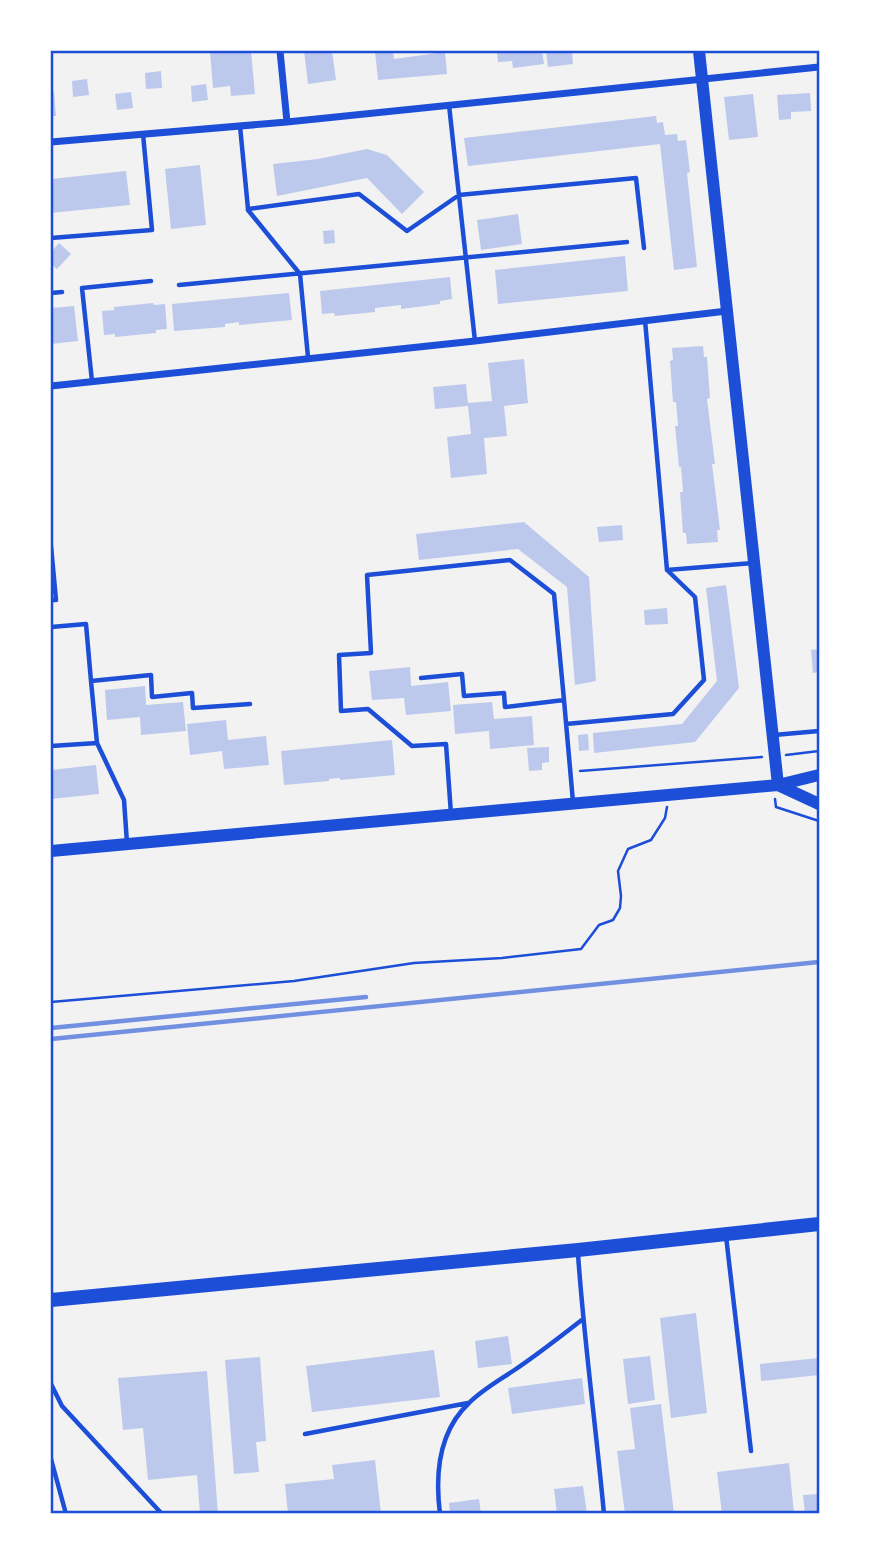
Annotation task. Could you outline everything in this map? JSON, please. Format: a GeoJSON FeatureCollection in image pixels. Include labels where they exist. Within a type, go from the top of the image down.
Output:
{"type":"FeatureCollection","features":[{"type":"Feature","properties":{"kind":"highway"},"geometry":{"type":"LineString","coordinates":[[51,1300],[578,1250],[819,1223]]}},
{"type":"Feature","properties":{"kind":"main road"},"geometry":{"type":"LineString","coordinates":[[699,51],[773,735],[776,785]]}},
{"type":"Feature","properties":{"kind":"main road"},"geometry":{"type":"LineString","coordinates":[[51,851],[776,785],[819,775]]}},
{"type":"Feature","properties":{"kind":"main road"},"geometry":{"type":"LineString","coordinates":[[776,785],[819,804]]}},
{"type":"Feature","properties":{"kind":"street"},"geometry":{"type":"LineString","coordinates":[[280,51],[288,122]]}},
{"type":"Feature","properties":{"kind":"street"},"geometry":{"type":"LineString","coordinates":[[51,142],[288,122],[702,77],[819,67]]}},
{"type":"Feature","properties":{"kind":"street"},"geometry":{"type":"LineString","coordinates":[[51,386],[727,311]]}},
{"type":"Feature","properties":{"kind":"lane"},"geometry":{"type":"LineString","coordinates":[[449,104],[475,341]]}},
{"type":"Feature","properties":{"kind":"lane"},"geometry":{"type":"LineString","coordinates":[[240,126],[248,209],[300,274],[308,357]]}},
{"type":"Feature","properties":{"kind":"lane"},"geometry":{"type":"LineString","coordinates":[[51,237],[152,230],[143,134]]}},
{"type":"Feature","properties":{"kind":"lane"},"geometry":{"type":"LineString","coordinates":[[248,209],[359,194],[407,231],[459,195],[636,178],[644,248]]}},
{"type":"Feature","properties":{"kind":"lane"},"geometry":{"type":"LineString","coordinates":[[179,285],[627,242]]}},
{"type":"Feature","properties":{"kind":"lane"},"geometry":{"type":"LineString","coordinates":[[92,381],[82,288],[151,281]]}},
{"type":"Feature","properties":{"kind":"lane"},"geometry":{"type":"LineString","coordinates":[[51,293],[62,292]]}},
{"type":"Feature","properties":{"kind":"lane"},"geometry":{"type":"LineString","coordinates":[[566,724],[673,713],[704,680],[695,597],[667,570],[645,320]]}},
{"type":"Feature","properties":{"kind":"lane"},"geometry":{"type":"LineString","coordinates":[[51,546],[56,600],[51,600]]}},
{"type":"Feature","properties":{"kind":"lane"},"geometry":{"type":"LineString","coordinates":[[451,814],[446,744],[412,746],[368,709],[341,711],[340,655],[371,653],[367,575],[510,560],[554,594],[573,803]]}},
{"type":"Feature","properties":{"kind":"lane"},"geometry":{"type":"LineString","coordinates":[[667,570],[754,563]]}},
{"type":"Feature","properties":{"kind":"lane"},"geometry":{"type":"LineString","coordinates":[[51,626],[86,624],[97,743],[124,800],[127,844]]}},
{"type":"Feature","properties":{"kind":"lane"},"geometry":{"type":"LineString","coordinates":[[421,678],[462,674],[464,696],[504,693],[505,707],[564,700]]}},
{"type":"Feature","properties":{"kind":"lane"},"geometry":{"type":"LineString","coordinates":[[91,681],[151,675],[152,697],[192,693],[193,708],[250,704]]}},
{"type":"Feature","properties":{"kind":"lane"},"geometry":{"type":"LineString","coordinates":[[773,735],[819,731]]}},
{"type":"Feature","properties":{"kind":"lane"},"geometry":{"type":"LineString","coordinates":[[51,746],[97,743]]}},
{"type":"Feature","properties":{"kind":"lane"},"geometry":{"type":"LineString","coordinates":[[726,1234],[751,1451]]}},
{"type":"Feature","properties":{"kind":"lane"},"geometry":{"type":"LineString","coordinates":[[578,1250],[604,1514]]}},
{"type":"Feature","properties":{"kind":"lane"},"geometry":{"type":"LineString","coordinates":[[440,1514],[437,1486],[441,1452],[451,1426],[468,1403],[583,1320]]}},
{"type":"Feature","properties":{"kind":"lane"},"geometry":{"type":"LineString","coordinates":[[51,1384],[62,1406],[162,1514]]}},
{"type":"Feature","properties":{"kind":"lane"},"geometry":{"type":"LineString","coordinates":[[305,1434],[468,1403]]}},
{"type":"Feature","properties":{"kind":"lane"},"geometry":{"type":"LineString","coordinates":[[51,1459],[66,1514]]}},
{"type":"Feature","properties":{"kind":"path"},"geometry":{"type":"LineString","coordinates":[[570,772],[819,751]]}},
{"type":"Feature","properties":{"kind":"path"},"geometry":{"type":"LineString","coordinates":[[776,785],[776,807],[819,821]]}},
{"type":"Feature","properties":{"kind":"path"},"geometry":{"type":"LineString","coordinates":[[51,1002],[294,981],[415,963],[502,958],[581,949],[599,925],[612,920],[620,908],[618,871],[628,849],[651,840],[665,818],[670,794]]}},
{"type":"Feature","properties":{"kind":"building"},"geometry":{"type":"Polygon","coordinates":[[[210,51],[251,51],[255,94],[231,96],[230,86],[213,88],[210,51]]]}},
{"type":"Feature","properties":{"kind":"building"},"geometry":{"type":"Polygon","coordinates":[[[304,51],[332,51],[336,80],[308,84],[304,51]]]}},
{"type":"Feature","properties":{"kind":"building"},"geometry":{"type":"Polygon","coordinates":[[[375,51],[393,51],[394,59],[445,52],[447,74],[378,80],[375,51]]]}},
{"type":"Feature","properties":{"kind":"building"},"geometry":{"type":"Polygon","coordinates":[[[497,51],[542,51],[544,64],[513,68],[512,61],[498,62],[497,51]]]}},
{"type":"Feature","properties":{"kind":"building"},"geometry":{"type":"Polygon","coordinates":[[[546,51],[572,51],[573,64],[548,67],[546,51]]]}},
{"type":"Feature","properties":{"kind":"building"},"geometry":{"type":"Polygon","coordinates":[[[161,71],[162,88],[146,89],[145,73],[161,71]]]}},
{"type":"Feature","properties":{"kind":"building"},"geometry":{"type":"Polygon","coordinates":[[[87,79],[89,95],[73,97],[72,81],[87,79]]]}},
{"type":"Feature","properties":{"kind":"building"},"geometry":{"type":"Polygon","coordinates":[[[206,84],[208,100],[192,102],[191,86],[206,84]]]}},
{"type":"Feature","properties":{"kind":"building"},"geometry":{"type":"Polygon","coordinates":[[[54,92],[56,116],[51,116],[51,93],[54,92]]]}},
{"type":"Feature","properties":{"kind":"building"},"geometry":{"type":"Polygon","coordinates":[[[131,92],[133,108],[117,110],[115,94],[131,92]]]}},
{"type":"Feature","properties":{"kind":"building"},"geometry":{"type":"Polygon","coordinates":[[[810,93],[811,111],[791,112],[791,119],[779,120],[777,95],[810,93]]]}},
{"type":"Feature","properties":{"kind":"building"},"geometry":{"type":"Polygon","coordinates":[[[753,94],[758,137],[729,140],[724,97],[753,94]]]}},
{"type":"Feature","properties":{"kind":"building"},"geometry":{"type":"Polygon","coordinates":[[[656,116],[657,123],[663,122],[665,135],[677,134],[678,141],[686,140],[697,267],[674,270],[660,144],[468,166],[464,138],[656,116]]]}},
{"type":"Feature","properties":{"kind":"building"},"geometry":{"type":"Polygon","coordinates":[[[367,149],[387,155],[424,192],[402,214],[367,178],[277,196],[273,164],[318,159],[367,149]]]}},
{"type":"Feature","properties":{"kind":"building"},"geometry":{"type":"Polygon","coordinates":[[[200,165],[206,225],[171,229],[165,169],[200,165]]]}},
{"type":"Feature","properties":{"kind":"building"},"geometry":{"type":"Polygon","coordinates":[[[126,171],[130,205],[51,213],[51,179],[126,171]]]}},
{"type":"Feature","properties":{"kind":"building"},"geometry":{"type":"Polygon","coordinates":[[[518,214],[522,244],[481,250],[477,220],[518,214]]]}},
{"type":"Feature","properties":{"kind":"building"},"geometry":{"type":"Polygon","coordinates":[[[334,230],[335,243],[324,244],[323,231],[334,230]]]}},
{"type":"Feature","properties":{"kind":"building"},"geometry":{"type":"Polygon","coordinates":[[[59,243],[71,254],[57,269],[51,264],[51,252],[59,243]]]}},
{"type":"Feature","properties":{"kind":"building"},"geometry":{"type":"Polygon","coordinates":[[[625,256],[628,291],[498,304],[495,270],[625,256]]]}},
{"type":"Feature","properties":{"kind":"building"},"geometry":{"type":"Polygon","coordinates":[[[450,277],[452,299],[440,301],[440,304],[401,309],[401,305],[375,308],[375,312],[335,316],[334,313],[322,314],[320,291],[450,277]]]}},
{"type":"Feature","properties":{"kind":"building"},"geometry":{"type":"Polygon","coordinates":[[[289,293],[292,320],[239,325],[239,322],[225,324],[225,327],[174,331],[172,304],[289,293]]]}},
{"type":"Feature","properties":{"kind":"building"},"geometry":{"type":"Polygon","coordinates":[[[153,303],[165,304],[167,329],[156,330],[156,333],[115,337],[115,334],[104,335],[102,311],[153,303]]]}},
{"type":"Feature","properties":{"kind":"building"},"geometry":{"type":"Polygon","coordinates":[[[74,306],[78,341],[51,344],[51,308],[74,306]]]}},
{"type":"Feature","properties":{"kind":"building"},"geometry":{"type":"Polygon","coordinates":[[[703,346],[704,357],[707,357],[710,398],[707,399],[720,530],[717,530],[718,542],[687,544],[686,533],[683,533],[680,492],[683,492],[670,361],[673,360],[672,348],[703,346]]]}},
{"type":"Feature","properties":{"kind":"building"},"geometry":{"type":"Polygon","coordinates":[[[524,359],[528,403],[504,406],[507,436],[484,438],[487,474],[451,478],[447,437],[471,434],[468,406],[435,409],[433,387],[466,384],[468,403],[492,401],[488,363],[524,359]]]}},
{"type":"Feature","properties":{"kind":"building"},"geometry":{"type":"Polygon","coordinates":[[[524,522],[589,577],[596,681],[575,685],[567,587],[518,549],[419,560],[416,534],[524,522]]]}},
{"type":"Feature","properties":{"kind":"building"},"geometry":{"type":"Polygon","coordinates":[[[622,525],[623,540],[599,542],[597,527],[622,525]]]}},
{"type":"Feature","properties":{"kind":"building"},"geometry":{"type":"Polygon","coordinates":[[[726,585],[739,688],[695,742],[594,753],[593,733],[682,724],[717,681],[706,588],[726,585]]]}},
{"type":"Feature","properties":{"kind":"building"},"geometry":{"type":"Polygon","coordinates":[[[667,608],[668,624],[645,625],[644,610],[667,608]]]}},
{"type":"Feature","properties":{"kind":"building"},"geometry":{"type":"Polygon","coordinates":[[[819,649],[819,672],[813,673],[811,650],[819,649]]]}},
{"type":"Feature","properties":{"kind":"building"},"geometry":{"type":"Polygon","coordinates":[[[410,667],[411,686],[448,682],[451,711],[406,715],[404,698],[372,700],[369,671],[410,667]]]}},
{"type":"Feature","properties":{"kind":"building"},"geometry":{"type":"Polygon","coordinates":[[[145,686],[146,705],[183,702],[186,731],[141,735],[140,717],[107,720],[105,690],[145,686]]]}},
{"type":"Feature","properties":{"kind":"building"},"geometry":{"type":"Polygon","coordinates":[[[492,702],[494,719],[532,716],[534,745],[490,749],[489,731],[455,734],[453,705],[492,702]]]}},
{"type":"Feature","properties":{"kind":"building"},"geometry":{"type":"Polygon","coordinates":[[[226,720],[228,740],[266,736],[269,765],[224,769],[222,751],[190,755],[187,724],[226,720]]]}},
{"type":"Feature","properties":{"kind":"building"},"geometry":{"type":"Polygon","coordinates":[[[588,734],[589,750],[579,751],[578,735],[588,734]]]}},
{"type":"Feature","properties":{"kind":"building"},"geometry":{"type":"Polygon","coordinates":[[[392,740],[395,775],[284,785],[281,751],[392,740]]]}},
{"type":"Feature","properties":{"kind":"building"},"geometry":{"type":"Polygon","coordinates":[[[549,747],[549,762],[542,763],[542,770],[529,771],[527,748],[549,747]]]}},
{"type":"Feature","properties":{"kind":"building"},"geometry":{"type":"Polygon","coordinates":[[[96,765],[99,794],[51,799],[51,770],[96,765]]]}},
{"type":"Feature","properties":{"kind":"building"},"geometry":{"type":"Polygon","coordinates":[[[696,1313],[707,1413],[671,1418],[660,1318],[696,1313]]]}},
{"type":"Feature","properties":{"kind":"building"},"geometry":{"type":"Polygon","coordinates":[[[508,1336],[512,1364],[478,1368],[475,1341],[508,1336]]]}},
{"type":"Feature","properties":{"kind":"building"},"geometry":{"type":"Polygon","coordinates":[[[434,1350],[440,1397],[312,1412],[306,1366],[434,1350]]]}},
{"type":"Feature","properties":{"kind":"building"},"geometry":{"type":"Polygon","coordinates":[[[650,1356],[655,1400],[628,1404],[623,1359],[650,1356]]]}},
{"type":"Feature","properties":{"kind":"building"},"geometry":{"type":"Polygon","coordinates":[[[260,1357],[266,1441],[256,1442],[259,1472],[234,1474],[225,1360],[260,1357]]]}},
{"type":"Feature","properties":{"kind":"building"},"geometry":{"type":"Polygon","coordinates":[[[819,1358],[819,1375],[761,1381],[760,1364],[819,1358]]]}},
{"type":"Feature","properties":{"kind":"building"},"geometry":{"type":"Polygon","coordinates":[[[207,1371],[218,1514],[200,1514],[197,1475],[148,1480],[143,1428],[123,1430],[118,1378],[207,1371]]]}},
{"type":"Feature","properties":{"kind":"building"},"geometry":{"type":"Polygon","coordinates":[[[582,1378],[585,1404],[512,1414],[508,1388],[582,1378]]]}},
{"type":"Feature","properties":{"kind":"building"},"geometry":{"type":"Polygon","coordinates":[[[661,1404],[674,1514],[625,1514],[617,1451],[635,1449],[630,1408],[661,1404]]]}},
{"type":"Feature","properties":{"kind":"building"},"geometry":{"type":"Polygon","coordinates":[[[375,1460],[381,1514],[288,1514],[285,1484],[334,1479],[332,1465],[375,1460]]]}},
{"type":"Feature","properties":{"kind":"building"},"geometry":{"type":"Polygon","coordinates":[[[789,1463],[794,1513],[722,1514],[717,1472],[789,1463]]]}},
{"type":"Feature","properties":{"kind":"building"},"geometry":{"type":"Polygon","coordinates":[[[583,1486],[587,1514],[557,1514],[554,1489],[583,1486]]]}},
{"type":"Feature","properties":{"kind":"building"},"geometry":{"type":"Polygon","coordinates":[[[819,1494],[819,1514],[805,1514],[803,1495],[819,1494]]]}},
{"type":"Feature","properties":{"kind":"building"},"geometry":{"type":"Polygon","coordinates":[[[479,1499],[481,1514],[450,1514],[449,1503],[479,1499]]]}},
{"type":"Feature","properties":{"kind":"railway"},"geometry":{"type":"LineString","coordinates":[[51,1039],[819,962]]}},
{"type":"Feature","properties":{"kind":"railway"},"geometry":{"type":"LineString","coordinates":[[51,1028],[366,997]]}}]}
